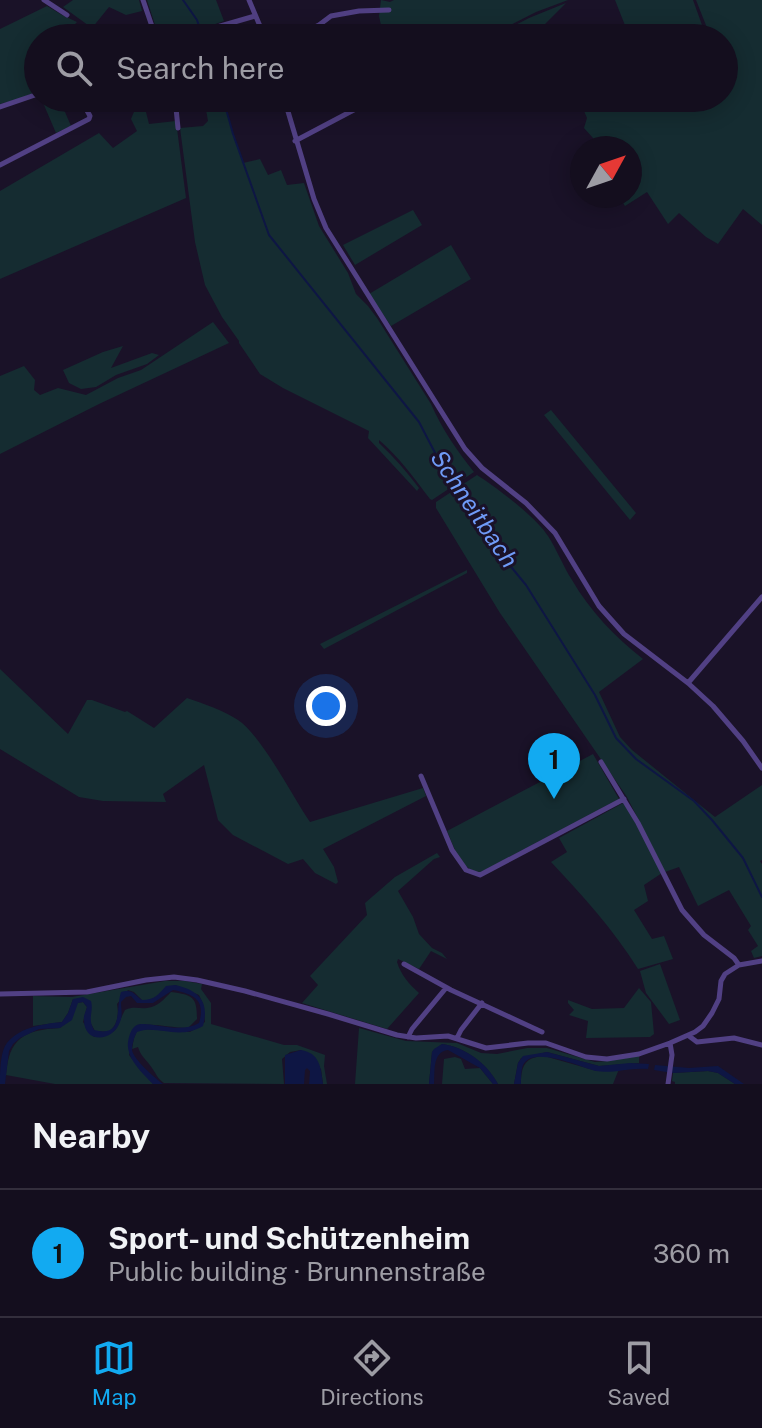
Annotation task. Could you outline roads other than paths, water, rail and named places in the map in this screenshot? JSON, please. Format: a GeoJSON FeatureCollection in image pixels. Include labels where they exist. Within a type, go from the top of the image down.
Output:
{"type":"FeatureCollection","features":[{"type":"Feature","properties":{"kind":"street"},"geometry":{"type":"LineString","coordinates":[[44,0],[67,15]]}},
{"type":"Feature","properties":{"kind":"street"},"geometry":{"type":"LineString","coordinates":[[143,0],[151,24]]}},
{"type":"Feature","properties":{"kind":"street"},"geometry":{"type":"LineString","coordinates":[[249,0],[259,24]]}},
{"type":"Feature","properties":{"kind":"street"},"geometry":{"type":"LineString","coordinates":[[320,24],[331,16],[389,10]]}},
{"type":"Feature","properties":{"kind":"street"},"geometry":{"type":"LineString","coordinates":[[229,24],[255,16]]}},
{"type":"Feature","properties":{"kind":"street"},"geometry":{"type":"LineString","coordinates":[[0,107],[24,99]]}},
{"type":"Feature","properties":{"kind":"street"},"geometry":{"type":"LineString","coordinates":[[0,165],[89,119],[88,112]]}},
{"type":"Feature","properties":{"kind":"street"},"geometry":{"type":"LineString","coordinates":[[176,112],[178,128]]}},
{"type":"Feature","properties":{"kind":"street"},"geometry":{"type":"LineString","coordinates":[[288,112],[326,228],[465,449],[555,533],[599,606],[624,634],[713,706],[762,768]]}},
{"type":"Feature","properties":{"kind":"street"},"geometry":{"type":"LineString","coordinates":[[295,141],[350,112]]}},
{"type":"Feature","properties":{"kind":"street"},"geometry":{"type":"LineString","coordinates":[[688,683],[762,597]]}},
{"type":"Feature","properties":{"kind":"street"},"geometry":{"type":"LineString","coordinates":[[601,762],[638,823],[682,910],[694,925],[739,965]]}},
{"type":"Feature","properties":{"kind":"street"},"geometry":{"type":"LineString","coordinates":[[421,776],[452,850],[466,870],[480,875],[624,799]]}},
{"type":"Feature","properties":{"kind":"street"},"geometry":{"type":"LineString","coordinates":[[0,994],[87,992],[174,977],[245,991],[382,1032],[408,1037],[442,1035],[486,1048],[546,1043],[598,1059],[630,1056],[689,1036],[708,1020],[719,999],[725,974],[739,965],[762,961]]}},
{"type":"Feature","properties":{"kind":"street"},"geometry":{"type":"LineString","coordinates":[[404,964],[446,988],[542,1032]]}},
{"type":"Feature","properties":{"kind":"street"},"geometry":{"type":"LineString","coordinates":[[408,1037],[446,988]]}},
{"type":"Feature","properties":{"kind":"street"},"geometry":{"type":"LineString","coordinates":[[457,1038],[482,1003]]}},
{"type":"Feature","properties":{"kind":"street"},"geometry":{"type":"LineString","coordinates":[[689,1036],[697,1042],[734,1038],[762,1045]]}},
{"type":"Feature","properties":{"kind":"street"},"geometry":{"type":"LineString","coordinates":[[668,1084],[670,1043]]}},
{"type":"Feature","properties":{"kind":"waterway","name":"Schneitbach"},"geometry":{"type":"LineString","coordinates":[[183,0],[198,24]]}},
{"type":"Feature","properties":{"kind":"waterway","name":"Schneitbach"},"geometry":{"type":"LineString","coordinates":[[227,112],[269,235],[419,422],[446,474],[489,540],[526,585],[595,695],[616,738],[636,759],[694,801],[712,820],[743,858],[762,897]]}},
{"type":"Feature","properties":{"kind":"place","name":"Sport- und Schützenheim"},"geometry":{"type":"Point","coordinates":[554,799]}}]}
